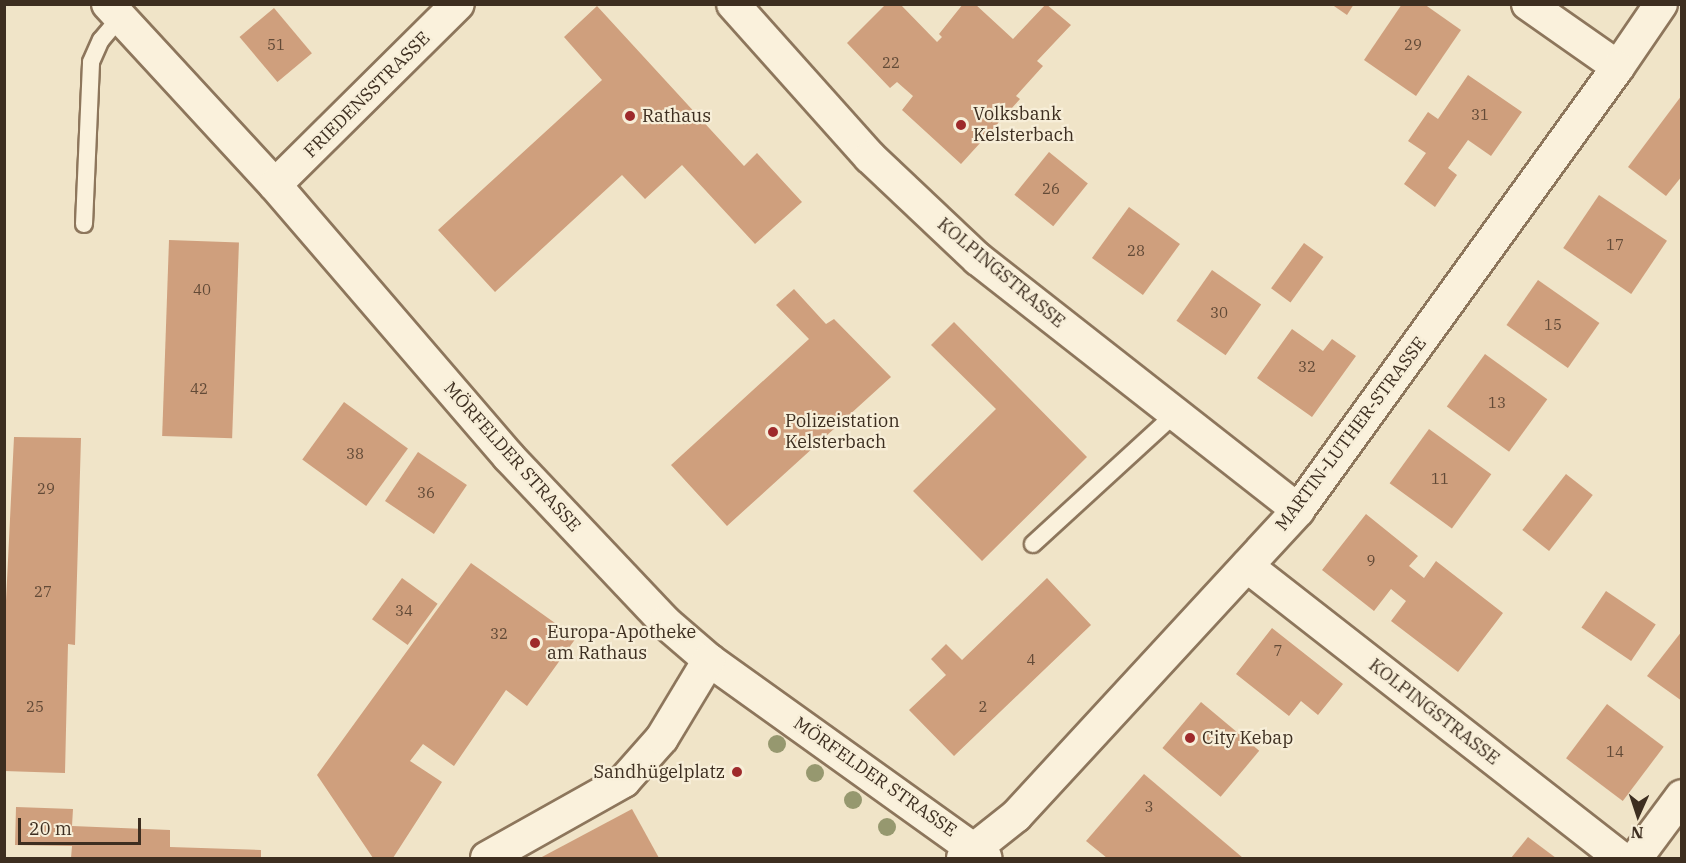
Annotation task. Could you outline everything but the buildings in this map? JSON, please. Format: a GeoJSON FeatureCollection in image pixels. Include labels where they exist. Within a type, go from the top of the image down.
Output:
{"type":"FeatureCollection","features":[{"type":"Feature","properties":{"kind":"street","name":"FRIEDENSSTRASSE"},"geometry":{"type":"LineString","coordinates":[[275,185],[458,4]]}},
{"type":"Feature","properties":{"kind":"street","name":"KOLPINGSTRASSE"},"geometry":{"type":"LineString","coordinates":[[733,4],[870,157],[978,259],[1298,510]]}},
{"type":"Feature","properties":{"kind":"street"},"geometry":{"type":"LineString","coordinates":[[1528,4],[1618,67]]}},
{"type":"Feature","properties":{"kind":"street","name":"MARTIN-LUTHER-STRASSE"},"geometry":{"type":"LineString","coordinates":[[974,855],[1016,816],[1298,510],[1661,4]]}},
{"type":"Feature","properties":{"kind":"street","name":"MÖRFELDER STRASSE"},"geometry":{"type":"LineString","coordinates":[[114,11],[275,185],[509,457],[665,622],[709,660],[974,855]]}},
{"type":"Feature","properties":{"kind":"street","name":"KOLPINGSTRASSE"},"geometry":{"type":"LineString","coordinates":[[1247,566],[1621,858]]}},
{"type":"Feature","properties":{"kind":"street"},"geometry":{"type":"LineString","coordinates":[[487,858],[624,782],[662,738],[709,660]]}},
{"type":"Feature","properties":{"kind":"street"},"geometry":{"type":"LineString","coordinates":[[1636,858],[1682,796]]}},
{"type":"Feature","properties":{"kind":"lane"},"geometry":{"type":"LineString","coordinates":[[84,224],[91,62],[114,11]]}},
{"type":"Feature","properties":{"kind":"lane"},"geometry":{"type":"LineString","coordinates":[[1033,544],[1176,414]]}},
{"type":"Feature","properties":{"kind":"place","name":"Rathaus"},"geometry":{"type":"Point","coordinates":[630,116]}},
{"type":"Feature","properties":{"kind":"place","name":"Volksbank Kelsterbach"},"geometry":{"type":"Point","coordinates":[961,125]}},
{"type":"Feature","properties":{"kind":"place","name":"Polizeistation Kelsterbach"},"geometry":{"type":"Point","coordinates":[773,432]}},
{"type":"Feature","properties":{"kind":"place","name":"Europa-Apotheke am Rathaus"},"geometry":{"type":"Point","coordinates":[535,643]}},
{"type":"Feature","properties":{"kind":"place","name":"City Kebap"},"geometry":{"type":"Point","coordinates":[1190,738]}},
{"type":"Feature","properties":{"kind":"place","name":"Sandhügelplatz"},"geometry":{"type":"Point","coordinates":[737,772]}}]}
